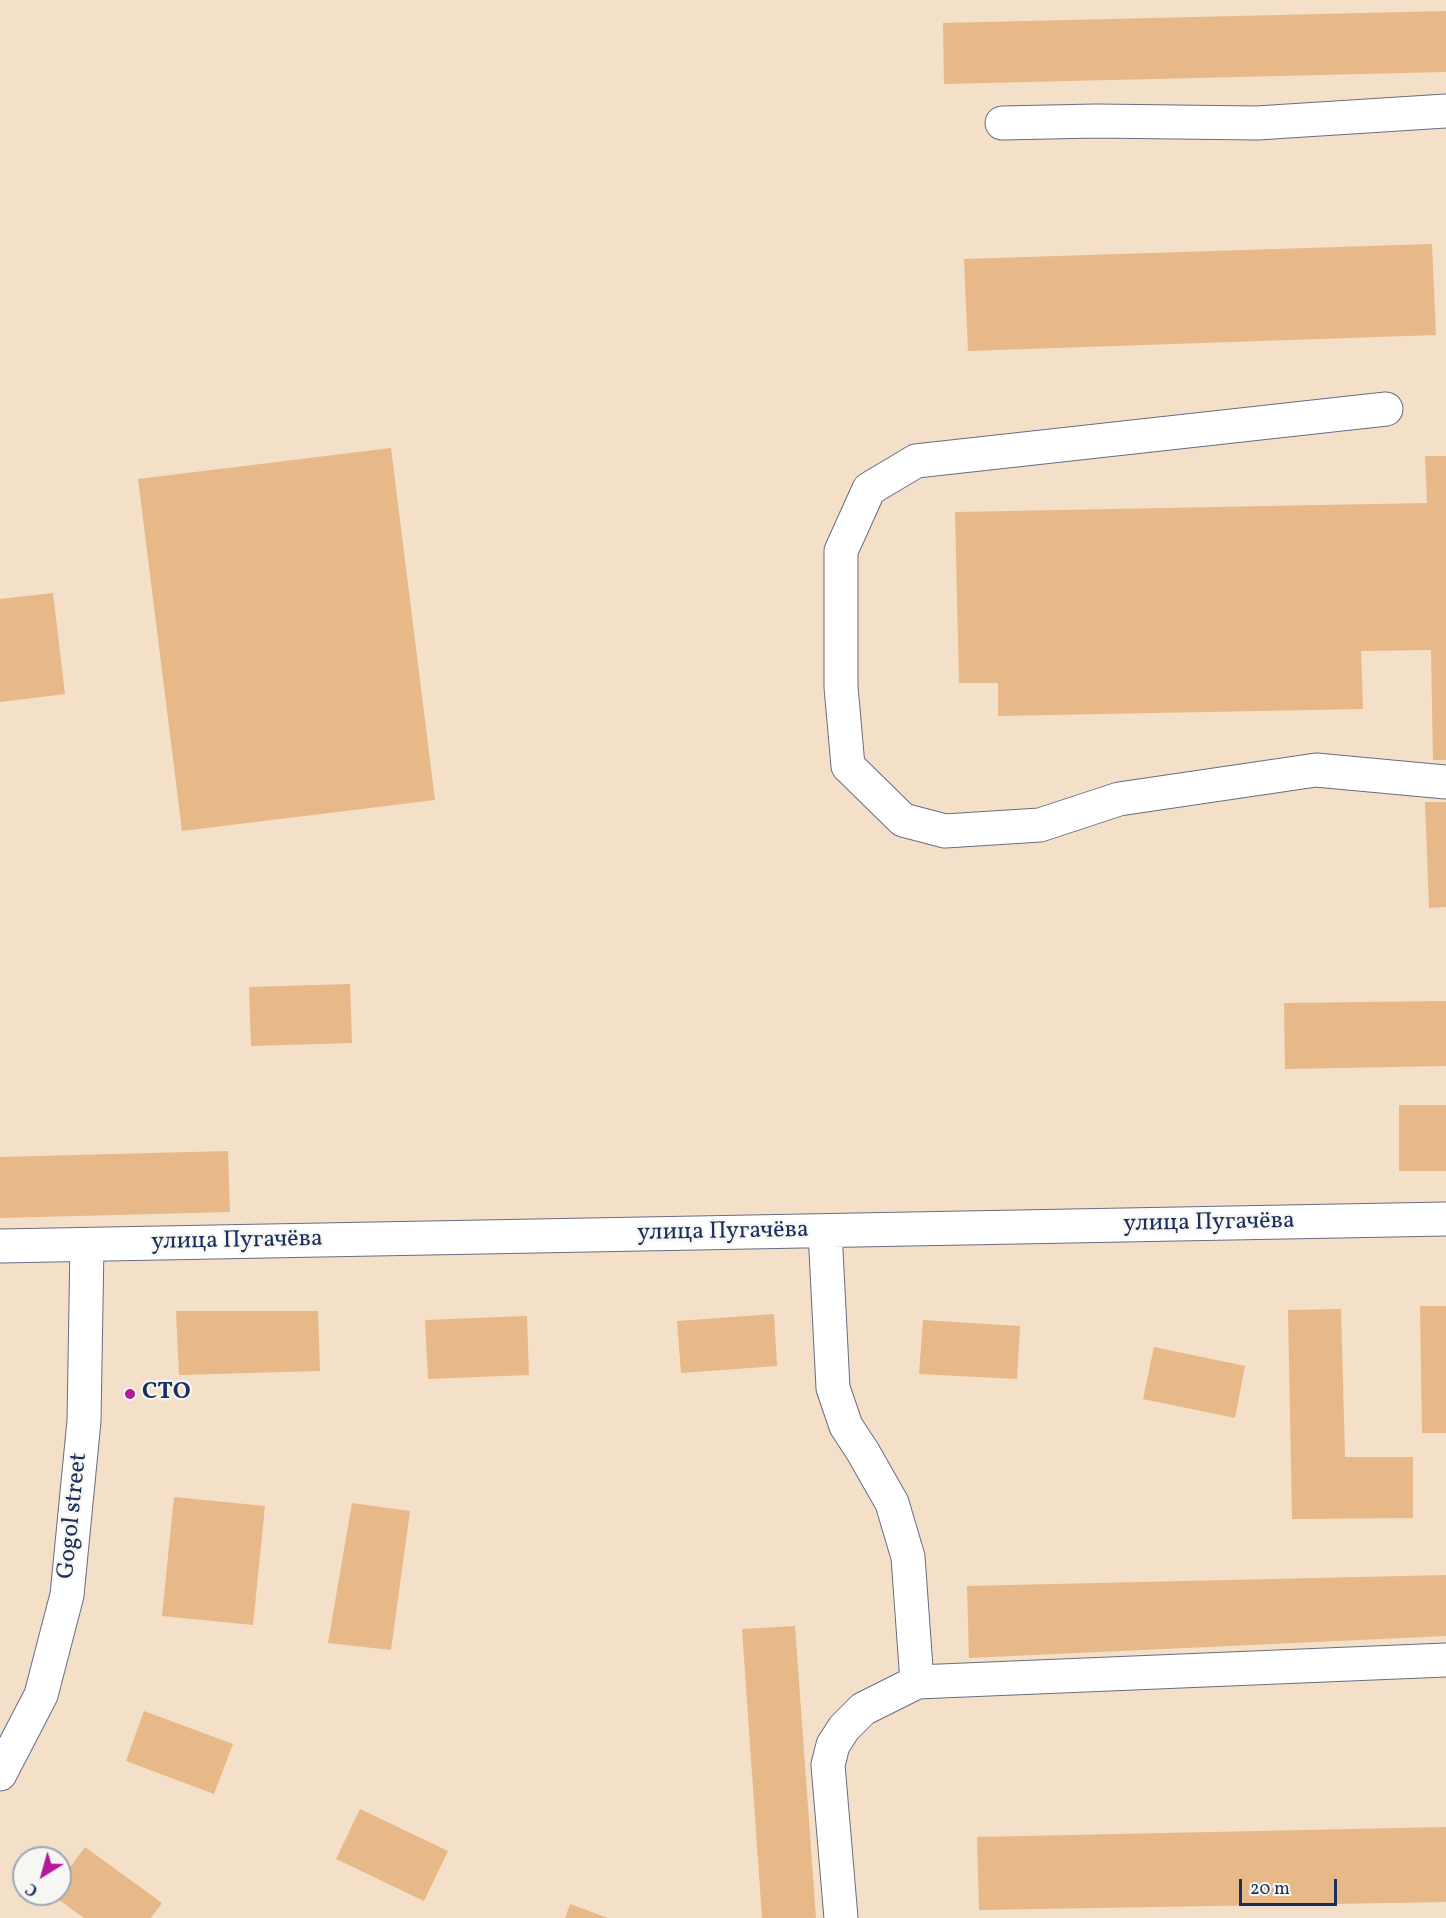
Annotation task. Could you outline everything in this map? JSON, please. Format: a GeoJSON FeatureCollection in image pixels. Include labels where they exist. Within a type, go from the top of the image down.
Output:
{"type":"FeatureCollection","features":[{"type":"Feature","properties":{"kind":"street"},"geometry":{"type":"LineString","coordinates":[[1002,123],[1096,121],[1257,123],[1446,111]]}},
{"type":"Feature","properties":{"kind":"street"},"geometry":{"type":"LineString","coordinates":[[1386,410],[916,461],[869,489],[841,550],[841,687],[849,766],[903,820],[945,831],[1040,825],[1119,799],[1317,770],[1446,782]]}},
{"type":"Feature","properties":{"kind":"street","name":"улица Пугачёва"},"geometry":{"type":"LineString","coordinates":[[0,1246],[1446,1219]]}},
{"type":"Feature","properties":{"kind":"street"},"geometry":{"type":"LineString","coordinates":[[825,1231],[833,1388],[846,1426],[864,1452],[892,1503],[908,1557],[917,1682]]}},
{"type":"Feature","properties":{"kind":"street","name":"Gogol street"},"geometry":{"type":"LineString","coordinates":[[0,1774],[41,1695],[66,1595],[84,1421],[87,1245]]}},
{"type":"Feature","properties":{"kind":"street"},"geometry":{"type":"LineString","coordinates":[[841,1918],[828,1765],[833,1745],[844,1728],[863,1708],[917,1682],[1446,1660]]}},
{"type":"Feature","properties":{"kind":"building"},"geometry":{"type":"Polygon","coordinates":[[[1446,11],[1446,72],[944,84],[943,23],[1446,11]]]}},
{"type":"Feature","properties":{"kind":"building"},"geometry":{"type":"Polygon","coordinates":[[[1432,244],[1436,335],[968,351],[964,259],[1432,244]]]}},
{"type":"Feature","properties":{"kind":"building"},"geometry":{"type":"Polygon","coordinates":[[[391,448],[435,800],[182,831],[138,479],[391,448]]]}},
{"type":"Feature","properties":{"kind":"building"},"geometry":{"type":"Polygon","coordinates":[[[1425,456],[1446,456],[1446,760],[1433,760],[1431,650],[1361,651],[1363,709],[998,716],[998,683],[959,683],[955,512],[1427,503],[1425,456]]]}},
{"type":"Feature","properties":{"kind":"building"},"geometry":{"type":"Polygon","coordinates":[[[53,593],[65,694],[0,702],[0,599],[53,593]]]}},
{"type":"Feature","properties":{"kind":"building"},"geometry":{"type":"Polygon","coordinates":[[[1425,802],[1446,802],[1446,907],[1429,908],[1425,802]]]}},
{"type":"Feature","properties":{"kind":"building"},"geometry":{"type":"Polygon","coordinates":[[[350,984],[352,1043],[251,1046],[249,987],[350,984]]]}},
{"type":"Feature","properties":{"kind":"building"},"geometry":{"type":"Polygon","coordinates":[[[1446,1001],[1446,1066],[1285,1069],[1284,1003],[1446,1001]]]}},
{"type":"Feature","properties":{"kind":"building"},"geometry":{"type":"Polygon","coordinates":[[[1399,1105],[1446,1105],[1446,1171],[1399,1171],[1399,1105]]]}},
{"type":"Feature","properties":{"kind":"building"},"geometry":{"type":"Polygon","coordinates":[[[228,1151],[230,1212],[0,1218],[0,1157],[228,1151]]]}},
{"type":"Feature","properties":{"kind":"building"},"geometry":{"type":"Polygon","coordinates":[[[1420,1306],[1446,1306],[1446,1433],[1422,1433],[1420,1306]]]}},
{"type":"Feature","properties":{"kind":"building"},"geometry":{"type":"Polygon","coordinates":[[[1341,1309],[1345,1457],[1413,1457],[1413,1518],[1292,1519],[1288,1310],[1341,1309]]]}},
{"type":"Feature","properties":{"kind":"building"},"geometry":{"type":"Polygon","coordinates":[[[176,1311],[318,1311],[320,1371],[179,1375],[176,1311]]]}},
{"type":"Feature","properties":{"kind":"building"},"geometry":{"type":"Polygon","coordinates":[[[774,1314],[777,1366],[681,1373],[677,1321],[774,1314]]]}},
{"type":"Feature","properties":{"kind":"building"},"geometry":{"type":"Polygon","coordinates":[[[527,1316],[529,1375],[428,1379],[425,1320],[527,1316]]]}},
{"type":"Feature","properties":{"kind":"building"},"geometry":{"type":"Polygon","coordinates":[[[923,1320],[1020,1326],[1017,1379],[919,1374],[923,1320]]]}},
{"type":"Feature","properties":{"kind":"building"},"geometry":{"type":"Polygon","coordinates":[[[1154,1347],[1245,1366],[1235,1418],[1143,1399],[1154,1347]]]}},
{"type":"Feature","properties":{"kind":"building"},"geometry":{"type":"Polygon","coordinates":[[[174,1497],[265,1506],[253,1625],[162,1616],[174,1497]]]}},
{"type":"Feature","properties":{"kind":"building"},"geometry":{"type":"Polygon","coordinates":[[[352,1503],[410,1511],[391,1650],[328,1643],[352,1503]]]}},
{"type":"Feature","properties":{"kind":"building"},"geometry":{"type":"Polygon","coordinates":[[[1446,1575],[1446,1636],[969,1658],[967,1586],[1446,1575]]]}},
{"type":"Feature","properties":{"kind":"building"},"geometry":{"type":"Polygon","coordinates":[[[795,1626],[816,1918],[762,1918],[742,1629],[795,1626]]]}},
{"type":"Feature","properties":{"kind":"building"},"geometry":{"type":"Polygon","coordinates":[[[144,1711],[233,1744],[214,1794],[126,1761],[144,1711]]]}},
{"type":"Feature","properties":{"kind":"building"},"geometry":{"type":"Polygon","coordinates":[[[360,1809],[448,1851],[424,1901],[336,1859],[360,1809]]]}},
{"type":"Feature","properties":{"kind":"building"},"geometry":{"type":"Polygon","coordinates":[[[1446,1827],[1446,1902],[979,1910],[977,1837],[1446,1827]]]}},
{"type":"Feature","properties":{"kind":"building"},"geometry":{"type":"Polygon","coordinates":[[[85,1847],[162,1903],[151,1918],[84,1918],[68,1906],[72,1906],[72,1865],[85,1847]]]}},
{"type":"Feature","properties":{"kind":"building"},"geometry":{"type":"Polygon","coordinates":[[[570,1904],[608,1918],[565,1918],[570,1904]]]}},
{"type":"Feature","properties":{"kind":"place","name":"СТО"},"geometry":{"type":"Point","coordinates":[130,1394]}}]}
